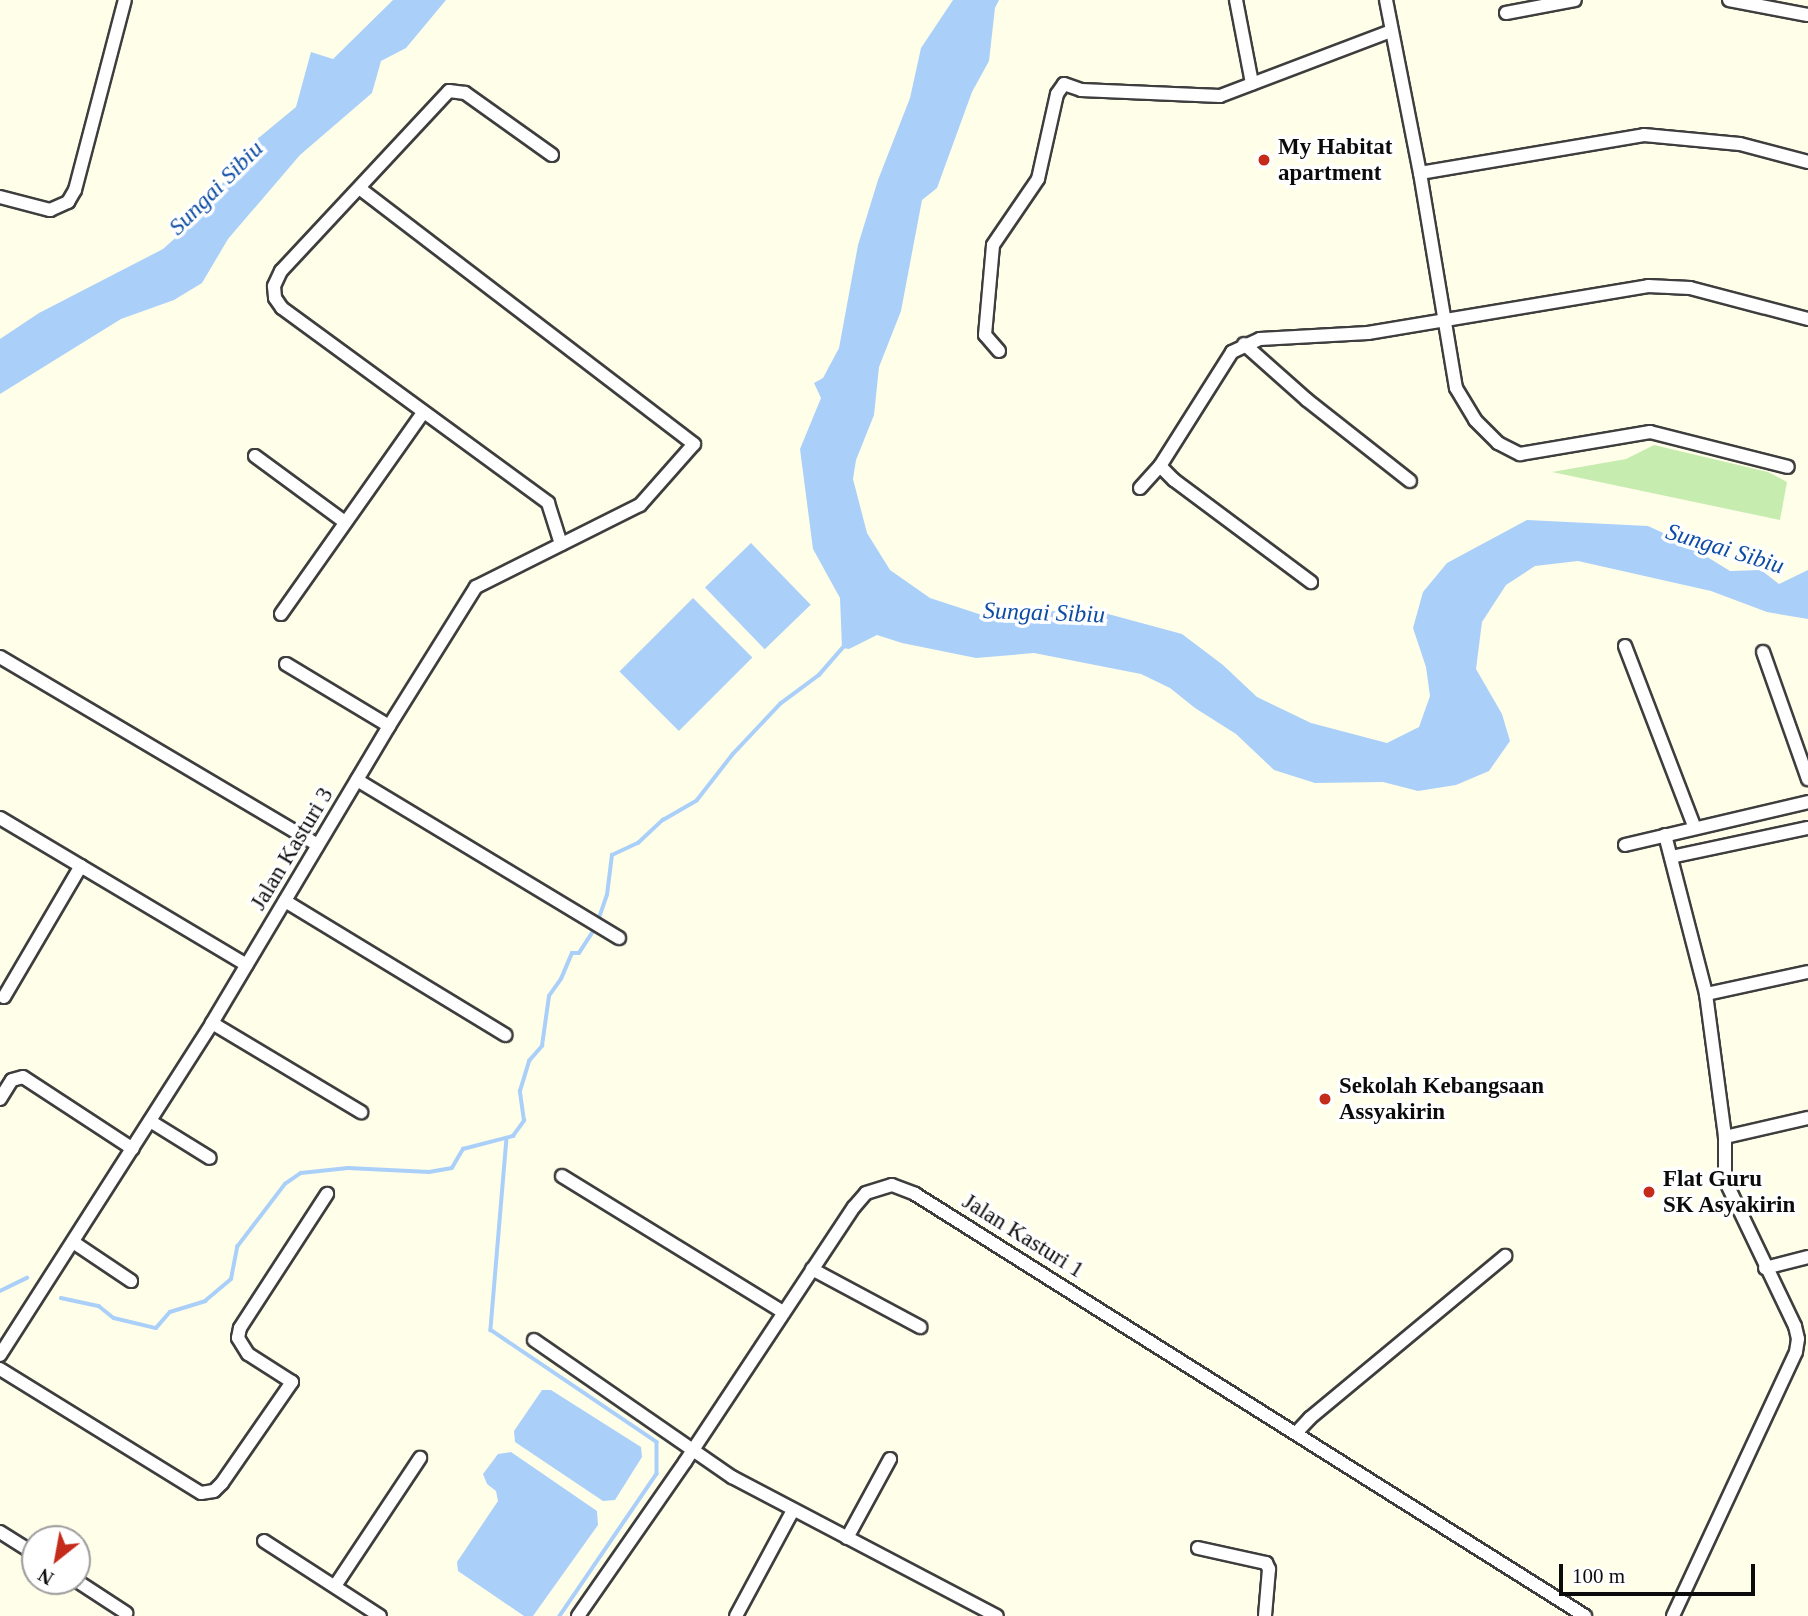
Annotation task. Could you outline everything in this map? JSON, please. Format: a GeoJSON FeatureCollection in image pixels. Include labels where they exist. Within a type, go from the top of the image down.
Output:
{"type":"FeatureCollection","features":[{"type":"Feature","properties":{"kind":"street"},"geometry":{"type":"LineString","coordinates":[[0,197],[50,210],[68,202],[75,190],[125,0]]}},
{"type":"Feature","properties":{"kind":"street"},"geometry":{"type":"LineString","coordinates":[[1236,0],[1252,83]]}},
{"type":"Feature","properties":{"kind":"street"},"geometry":{"type":"LineString","coordinates":[[1386,0],[1420,173],[1443,322],[1456,388],[1462,403],[1498,443],[1520,454],[1650,432],[1788,467]]}},
{"type":"Feature","properties":{"kind":"street"},"geometry":{"type":"LineString","coordinates":[[1506,13],[1540,2],[1575,0]]}},
{"type":"Feature","properties":{"kind":"street"},"geometry":{"type":"LineString","coordinates":[[1729,0],[1808,15]]}},
{"type":"Feature","properties":{"kind":"street"},"geometry":{"type":"LineString","coordinates":[[999,351],[985,335],[993,245],[1038,179],[1057,94],[1064,84],[1081,90],[1220,96],[1391,31]]}},
{"type":"Feature","properties":{"kind":"street"},"geometry":{"type":"LineString","coordinates":[[552,155],[465,93],[449,91],[281,271],[274,286],[275,298],[282,308],[548,503],[561,544]]}},
{"type":"Feature","properties":{"kind":"street"},"geometry":{"type":"LineString","coordinates":[[1420,173],[1644,135],[1740,144],[1808,162]]}},
{"type":"Feature","properties":{"kind":"street","name":"Jalan Kasturi 3"},"geometry":{"type":"LineString","coordinates":[[0,1355],[212,1023],[389,726],[479,583],[640,505],[694,444],[360,189]]}},
{"type":"Feature","properties":{"kind":"street"},"geometry":{"type":"LineString","coordinates":[[1140,488],[1160,466],[1232,352],[1244,344],[1260,339],[1368,332],[1443,322],[1648,286],[1690,288],[1808,319]]}},
{"type":"Feature","properties":{"kind":"street"},"geometry":{"type":"LineString","coordinates":[[1244,344],[1307,400],[1409,481]]}},
{"type":"Feature","properties":{"kind":"street"},"geometry":{"type":"LineString","coordinates":[[281,614],[423,413]]}},
{"type":"Feature","properties":{"kind":"street"},"geometry":{"type":"LineString","coordinates":[[255,456],[345,522]]}},
{"type":"Feature","properties":{"kind":"street"},"geometry":{"type":"LineString","coordinates":[[1160,466],[1174,480],[1311,582]]}},
{"type":"Feature","properties":{"kind":"street"},"geometry":{"type":"LineString","coordinates":[[1625,646],[1695,828]]}},
{"type":"Feature","properties":{"kind":"street"},"geometry":{"type":"LineString","coordinates":[[1763,652],[1808,779]]}},
{"type":"Feature","properties":{"kind":"street"},"geometry":{"type":"LineString","coordinates":[[0,657],[318,845]]}},
{"type":"Feature","properties":{"kind":"street"},"geometry":{"type":"LineString","coordinates":[[286,664],[389,726]]}},
{"type":"Feature","properties":{"kind":"street"},"geometry":{"type":"LineString","coordinates":[[357,780],[619,938]]}},
{"type":"Feature","properties":{"kind":"street"},"geometry":{"type":"LineString","coordinates":[[1625,845],[1808,802]]}},
{"type":"Feature","properties":{"kind":"street"},"geometry":{"type":"LineString","coordinates":[[0,818],[247,965]]}},
{"type":"Feature","properties":{"kind":"street"},"geometry":{"type":"LineString","coordinates":[[1671,858],[1808,828]]}},
{"type":"Feature","properties":{"kind":"street"},"geometry":{"type":"LineString","coordinates":[[1665,835],[1706,994],[1724,1137],[1723,1173],[1727,1189],[1795,1326],[1798,1339],[1796,1352],[1673,1616]]}},
{"type":"Feature","properties":{"kind":"street"},"geometry":{"type":"LineString","coordinates":[[4,997],[80,866]]}},
{"type":"Feature","properties":{"kind":"street"},"geometry":{"type":"LineString","coordinates":[[285,901],[505,1035]]}},
{"type":"Feature","properties":{"kind":"street"},"geometry":{"type":"LineString","coordinates":[[1706,994],[1808,972]]}},
{"type":"Feature","properties":{"kind":"street"},"geometry":{"type":"LineString","coordinates":[[212,1023],[361,1112]]}},
{"type":"Feature","properties":{"kind":"street"},"geometry":{"type":"LineString","coordinates":[[0,1099],[12,1080],[23,1077],[133,1149]]}},
{"type":"Feature","properties":{"kind":"street"},"geometry":{"type":"LineString","coordinates":[[1724,1137],[1808,1118]]}},
{"type":"Feature","properties":{"kind":"street"},"geometry":{"type":"LineString","coordinates":[[150,1121],[210,1158]]}},
{"type":"Feature","properties":{"kind":"street"},"geometry":{"type":"LineString","coordinates":[[562,1176],[783,1312]]}},
{"type":"Feature","properties":{"kind":"street","name":"Jalan Kasturi 1"},"geometry":{"type":"LineString","coordinates":[[578,1616],[812,1269],[866,1193],[882,1186],[904,1188],[1297,1432],[1585,1616]]}},
{"type":"Feature","properties":{"kind":"street"},"geometry":{"type":"LineString","coordinates":[[0,1369],[201,1493],[214,1491],[292,1382],[248,1354],[238,1338],[240,1328],[327,1194]]}},
{"type":"Feature","properties":{"kind":"street"},"geometry":{"type":"LineString","coordinates":[[73,1242],[131,1281]]}},
{"type":"Feature","properties":{"kind":"street"},"geometry":{"type":"LineString","coordinates":[[1297,1432],[1310,1418],[1505,1256]]}},
{"type":"Feature","properties":{"kind":"street"},"geometry":{"type":"LineString","coordinates":[[1765,1268],[1808,1257]]}},
{"type":"Feature","properties":{"kind":"street"},"geometry":{"type":"LineString","coordinates":[[812,1269],[920,1327]]}},
{"type":"Feature","properties":{"kind":"street"},"geometry":{"type":"LineString","coordinates":[[534,1340],[732,1477],[997,1616]]}},
{"type":"Feature","properties":{"kind":"street"},"geometry":{"type":"LineString","coordinates":[[335,1586],[420,1458]]}},
{"type":"Feature","properties":{"kind":"street"},"geometry":{"type":"LineString","coordinates":[[847,1538],[890,1459]]}},
{"type":"Feature","properties":{"kind":"street"},"geometry":{"type":"LineString","coordinates":[[736,1616],[793,1510]]}},
{"type":"Feature","properties":{"kind":"street"},"geometry":{"type":"LineString","coordinates":[[0,1532],[21,1545]]}},
{"type":"Feature","properties":{"kind":"street"},"geometry":{"type":"LineString","coordinates":[[264,1541],[380,1616]]}},
{"type":"Feature","properties":{"kind":"street"},"geometry":{"type":"LineString","coordinates":[[1198,1548],[1266,1563],[1269,1569],[1265,1616]]}},
{"type":"Feature","properties":{"kind":"street"},"geometry":{"type":"LineString","coordinates":[[91,1590],[126,1613]]}},
{"type":"Feature","properties":{"kind":"green space"},"geometry":{"type":"Polygon","coordinates":[[[1654,445],[1768,472],[1787,482],[1780,520],[1552,472],[1626,459],[1654,445]]]}},
{"type":"Feature","properties":{"kind":"water"},"geometry":{"type":"Polygon","coordinates":[[[393,0],[446,0],[406,48],[381,61],[372,93],[300,155],[228,239],[202,283],[174,300],[121,319],[0,394],[0,339],[39,313],[163,249],[192,223],[256,140],[296,107],[311,52],[333,59],[393,0]]]}},
{"type":"Feature","properties":{"kind":"water","name":"Sungai Sibiu"},"geometry":{"type":"Polygon","coordinates":[[[953,0],[999,0],[995,8],[989,61],[972,92],[937,188],[922,200],[901,311],[879,367],[874,415],[856,460],[853,479],[867,533],[890,570],[930,598],[988,617],[1086,608],[1182,634],[1223,665],[1257,697],[1311,723],[1387,743],[1419,727],[1430,696],[1426,667],[1413,628],[1423,592],[1447,563],[1527,520],[1648,526],[1683,542],[1730,571],[1761,570],[1779,584],[1808,570],[1808,619],[1767,612],[1711,591],[1578,561],[1535,566],[1506,585],[1482,622],[1476,669],[1502,714],[1510,741],[1489,771],[1456,785],[1418,791],[1383,782],[1315,783],[1274,770],[1236,734],[1195,708],[1170,688],[1141,674],[1034,653],[976,658],[902,643],[877,635],[849,649],[842,648],[840,598],[813,549],[800,449],[821,398],[814,383],[823,378],[839,348],[858,245],[878,180],[910,98],[921,48],[953,0]]]}},
{"type":"Feature","properties":{"kind":"water"},"geometry":{"type":"Polygon","coordinates":[[[751,543],[811,605],[765,649],[705,587],[751,543]]]}},
{"type":"Feature","properties":{"kind":"water"},"geometry":{"type":"Polygon","coordinates":[[[693,598],[752,657],[679,731],[619,672],[693,598]]]}},
{"type":"Feature","properties":{"kind":"water"},"geometry":{"type":"Polygon","coordinates":[[[542,1390],[551,1390],[641,1447],[642,1457],[615,1500],[603,1501],[515,1442],[514,1431],[542,1390]]]}},
{"type":"Feature","properties":{"kind":"water"},"geometry":{"type":"Polygon","coordinates":[[[511,1452],[597,1511],[598,1525],[533,1616],[524,1616],[458,1571],[457,1562],[498,1501],[496,1491],[487,1484],[483,1474],[498,1454],[511,1452]]]}},
{"type":"Feature","properties":{"kind":"waterway"},"geometry":{"type":"LineString","coordinates":[[599,918],[607,895],[612,855],[638,843],[663,820],[697,800],[733,754],[780,704],[819,675],[843,647]]}},
{"type":"Feature","properties":{"kind":"waterway"},"geometry":{"type":"LineString","coordinates":[[61,1298],[99,1306],[114,1318],[156,1328],[170,1312],[205,1301],[231,1279],[237,1247],[285,1184],[301,1173],[348,1168],[429,1172],[452,1168],[463,1149],[513,1136],[524,1121],[520,1091],[529,1061],[542,1046],[549,996],[561,979],[572,953],[579,953],[592,933]]}},
{"type":"Feature","properties":{"kind":"waterway"},"geometry":{"type":"LineString","coordinates":[[507,1138],[491,1330],[657,1442],[657,1474],[560,1616]]}},
{"type":"Feature","properties":{"kind":"waterway"},"geometry":{"type":"LineString","coordinates":[[0,1291],[27,1278]]}},
{"type":"Feature","properties":{"kind":"place","name":"My Habitat apartment"},"geometry":{"type":"Point","coordinates":[1264,160]}},
{"type":"Feature","properties":{"kind":"place","name":"Sekolah Kebangsaan Assyakirin"},"geometry":{"type":"Point","coordinates":[1325,1099]}},
{"type":"Feature","properties":{"kind":"place","name":"Flat Guru SK Asyakirin"},"geometry":{"type":"Point","coordinates":[1649,1192]}}]}
